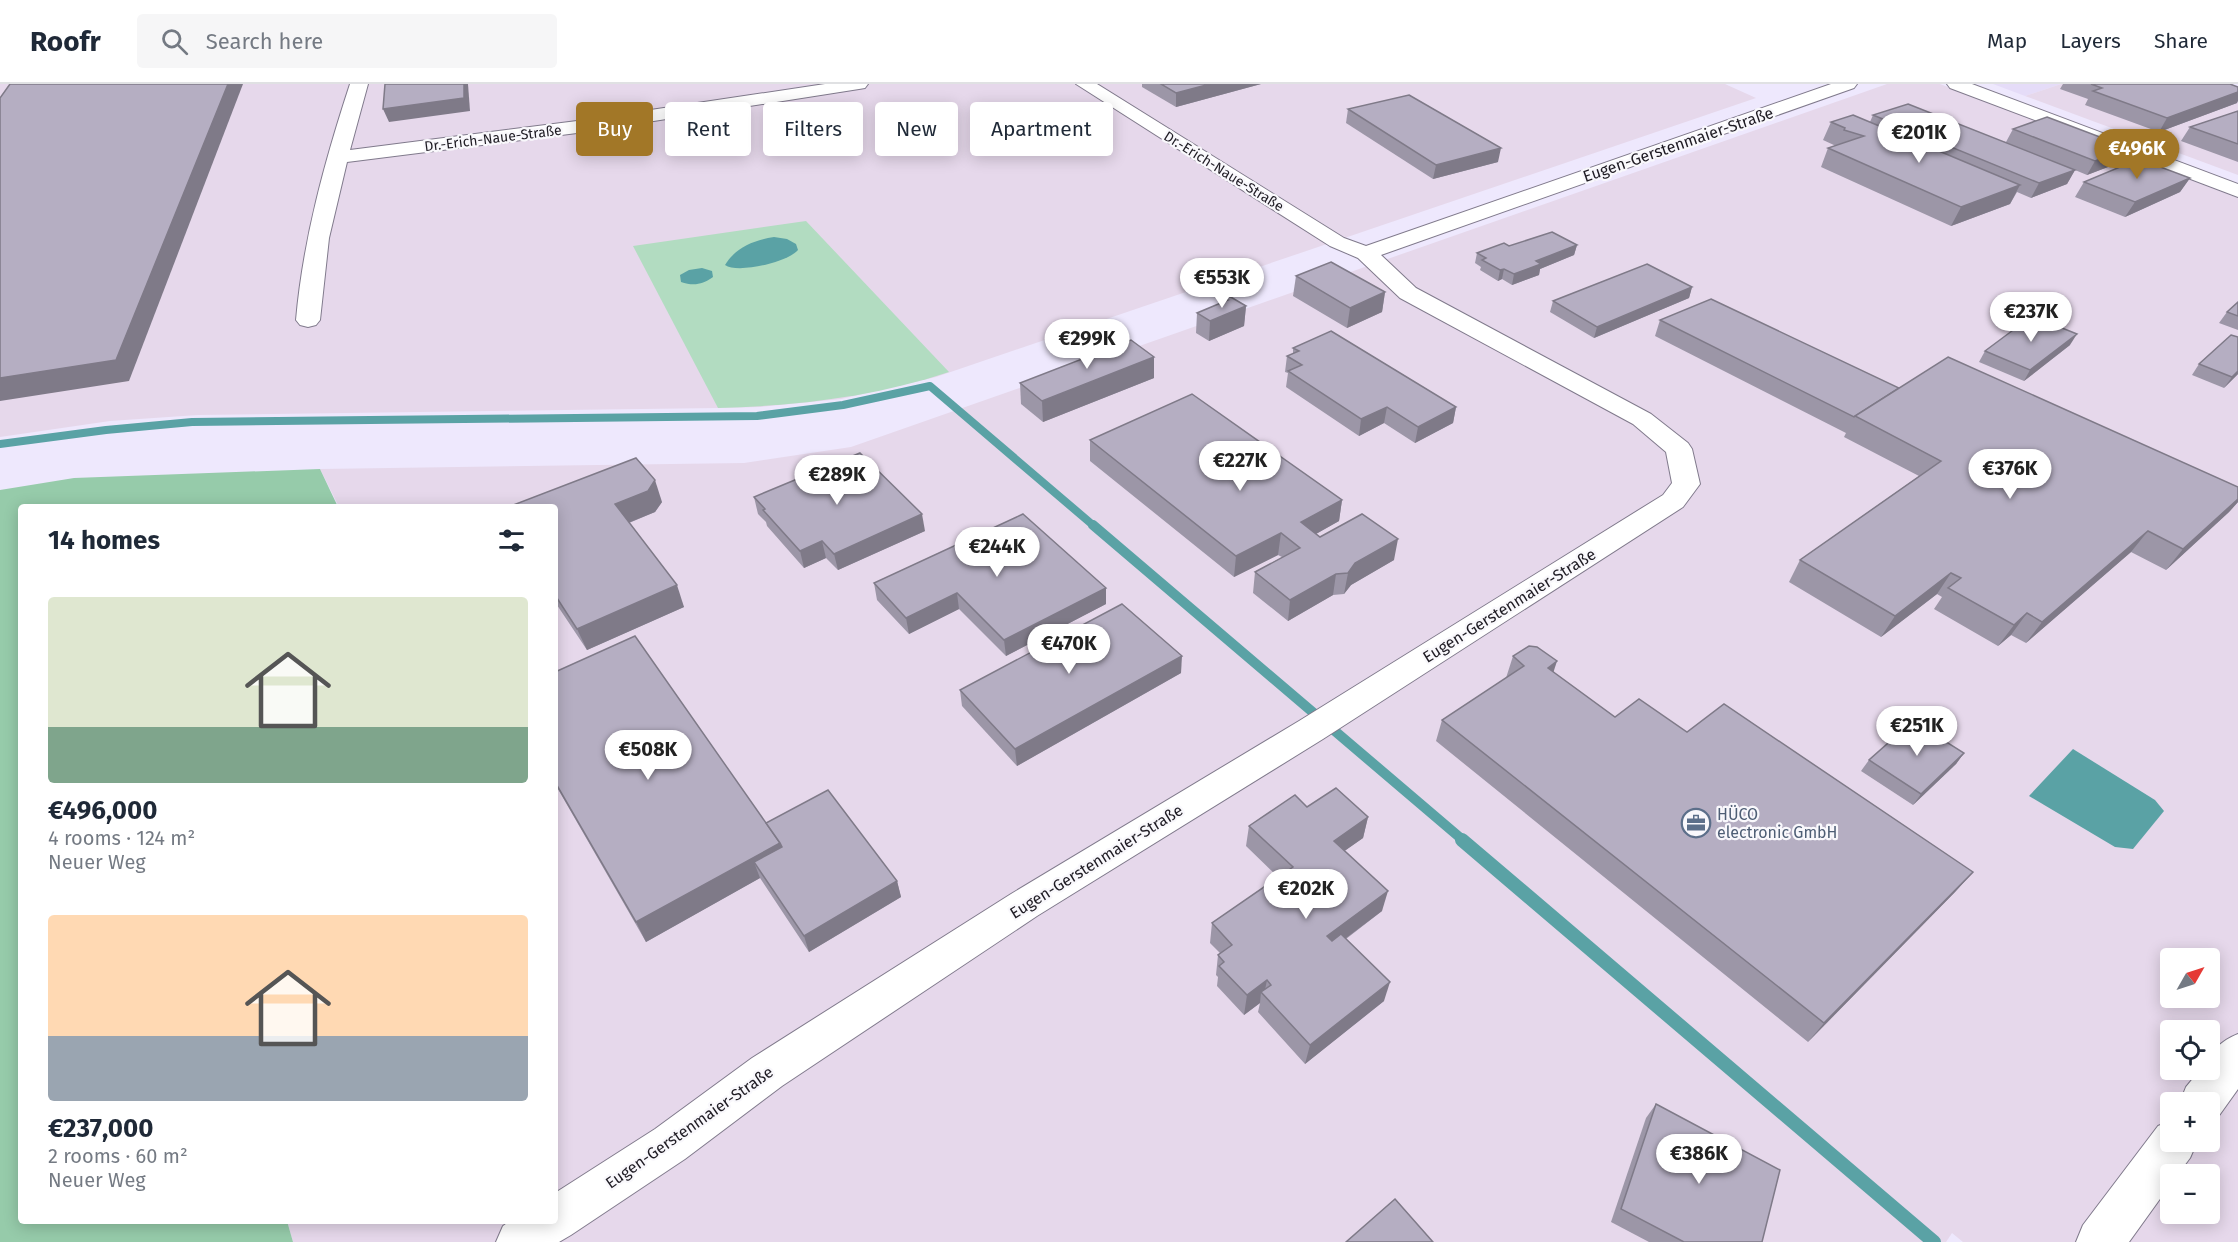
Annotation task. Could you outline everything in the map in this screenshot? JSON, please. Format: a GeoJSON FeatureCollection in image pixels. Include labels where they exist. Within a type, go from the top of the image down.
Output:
{"type":"FeatureCollection","features":[{"type":"Feature","properties":{"kind":"main road"},"geometry":{"type":"LineString","coordinates":[[2210,1092],[2238,1054]]}},
{"type":"Feature","properties":{"kind":"main road"},"geometry":{"type":"LineString","coordinates":[[2100,1242],[2167,1152]]}},
{"type":"Feature","properties":{"kind":"street"},"geometry":{"type":"LineString","coordinates":[[308,320],[309,295],[327,198],[343,134],[359,84]]}},
{"type":"Feature","properties":{"kind":"street","name":"Dr.-Erich-Naue-Straße"},"geometry":{"type":"LineString","coordinates":[[339,157],[577,127],[859,84]]}},
{"type":"Feature","properties":{"kind":"street","name":"Dr.-Erich-Naue-Straße"},"geometry":{"type":"LineString","coordinates":[[1085,84],[1338,242],[1366,253]]}},
{"type":"Feature","properties":{"kind":"street","name":"Eugen-Gerstenmaier-Straße"},"geometry":{"type":"LineString","coordinates":[[558,1217],[670,1144],[767,1072],[1024,905],[1324,722],[1673,501],[1686,484],[1679,449],[1642,419],[1408,293],[1366,253],[1848,84]]}},
{"type":"Feature","properties":{"kind":"street"},"geometry":{"type":"LineString","coordinates":[[1956,84],[2238,191]]}},
{"type":"Feature","properties":{"kind":"street","name":"Eugen-Gerstenmaier-Straße"},"geometry":{"type":"LineString","coordinates":[[519,1242],[547,1224]]}},
{"type":"Feature","properties":{"kind":"shaded area"},"geometry":{"type":"Polygon","coordinates":[[[0,84],[1725,84],[1756,98],[936,377],[841,399],[760,407],[198,415],[110,421],[0,437],[0,84]]]}},
{"type":"Feature","properties":{"kind":"shaded area"},"geometry":{"type":"Polygon","coordinates":[[[1887,84],[1940,84],[2238,198],[2238,1242],[1963,1242],[1952,1233],[1946,1242],[293,1242],[288,1224],[558,1224],[558,504],[338,504],[320,469],[744,463],[851,447],[1887,84]]]}},
{"type":"Feature","properties":{"kind":"shaded area"},"geometry":{"type":"Polygon","coordinates":[[[1993,84],[2061,84],[2025,96],[1993,84]]]}},
{"type":"Feature","properties":{"kind":"shaded area"},"geometry":{"type":"Polygon","coordinates":[[[2061,84],[2230,84],[2238,87],[2238,175],[2025,96],[2061,84]]]}},
{"type":"Feature","properties":{"kind":"shaded area"},"geometry":{"type":"Polygon","coordinates":[[[806,221],[949,372],[892,388],[835,399],[718,408],[633,246],[806,221]]]}},
{"type":"Feature","properties":{"kind":"shaded area"},"geometry":{"type":"Polygon","coordinates":[[[774,237],[787,239],[796,244],[798,250],[784,259],[763,265],[740,268],[725,265],[734,253],[746,245],[774,237]]]}},
{"type":"Feature","properties":{"kind":"shaded area"},"geometry":{"type":"Polygon","coordinates":[[[702,268],[712,271],[713,277],[697,284],[681,282],[680,275],[689,270],[702,268]]]}},
{"type":"Feature","properties":{"kind":"shaded area"},"geometry":{"type":"Polygon","coordinates":[[[320,469],[337,504],[18,504],[18,1224],[288,1224],[293,1242],[0,1242],[0,490],[74,478],[320,469]]]}},
{"type":"Feature","properties":{"kind":"shaded area"},"geometry":{"type":"Polygon","coordinates":[[[2073,749],[2155,800],[2164,811],[2133,849],[2115,847],[2029,796],[2073,749]]]}},
{"type":"Feature","properties":{"kind":"building"},"geometry":{"type":"Polygon","coordinates":[[[10,84],[228,84],[116,360],[0,378],[0,98],[10,84]]]}},
{"type":"Feature","properties":{"kind":"building"},"geometry":{"type":"Polygon","coordinates":[[[385,84],[464,84],[464,98],[383,109],[385,84]]]}},
{"type":"Feature","properties":{"kind":"building"},"geometry":{"type":"Polygon","coordinates":[[[1161,84],[1210,84],[1176,93],[1161,84]]]}},
{"type":"Feature","properties":{"kind":"building"},"geometry":{"type":"Polygon","coordinates":[[[2091,84],[2230,84],[2238,87],[2238,92],[2167,118],[2093,91],[2102,88],[2091,84]]]}},
{"type":"Feature","properties":{"kind":"building"},"geometry":{"type":"Polygon","coordinates":[[[1409,95],[1501,148],[1436,165],[1348,109],[1409,95]]]}},
{"type":"Feature","properties":{"kind":"building"},"geometry":{"type":"Polygon","coordinates":[[[1908,104],[2075,170],[2039,183],[1873,115],[1908,104]]]}},
{"type":"Feature","properties":{"kind":"building"},"geometry":{"type":"Polygon","coordinates":[[[2238,111],[2238,144],[2190,127],[2238,111]]]}},
{"type":"Feature","properties":{"kind":"building"},"geometry":{"type":"Polygon","coordinates":[[[1853,115],[2020,185],[1961,207],[1828,148],[1864,136],[1844,130],[1845,128],[1831,122],[1853,115]]]}},
{"type":"Feature","properties":{"kind":"building"},"geometry":{"type":"Polygon","coordinates":[[[2047,117],[2129,148],[2095,161],[2013,129],[2047,117]]]}},
{"type":"Feature","properties":{"kind":"building"},"geometry":{"type":"Polygon","coordinates":[[[2139,159],[2190,178],[2135,202],[2084,182],[2139,159]]]}},
{"type":"Feature","properties":{"kind":"building"},"geometry":{"type":"Polygon","coordinates":[[[1552,232],[1577,245],[1536,261],[1541,264],[1514,274],[1504,269],[1500,270],[1482,260],[1486,258],[1477,253],[1504,243],[1509,246],[1552,232]]]}},
{"type":"Feature","properties":{"kind":"building"},"geometry":{"type":"Polygon","coordinates":[[[1331,262],[1385,292],[1350,308],[1296,276],[1331,262]]]}},
{"type":"Feature","properties":{"kind":"building"},"geometry":{"type":"Polygon","coordinates":[[[1647,264],[1692,287],[1597,327],[1553,301],[1647,264]]]}},
{"type":"Feature","properties":{"kind":"building"},"geometry":{"type":"Polygon","coordinates":[[[1229,296],[1246,306],[1210,321],[1197,313],[1228,300],[1223,298],[1229,296]]]}},
{"type":"Feature","properties":{"kind":"building"},"geometry":{"type":"Polygon","coordinates":[[[1711,299],[1899,388],[1854,417],[1660,320],[1711,299]]]}},
{"type":"Feature","properties":{"kind":"building"},"geometry":{"type":"Polygon","coordinates":[[[2238,302],[2238,316],[2227,312],[2238,302]]]}},
{"type":"Feature","properties":{"kind":"building"},"geometry":{"type":"Polygon","coordinates":[[[2032,316],[2077,334],[2030,370],[1985,351],[2032,316]]]}},
{"type":"Feature","properties":{"kind":"building"},"geometry":{"type":"Polygon","coordinates":[[[1331,331],[1456,407],[1418,427],[1387,407],[1361,419],[1288,371],[1302,365],[1287,356],[1299,351],[1293,348],[1331,331]]]}},
{"type":"Feature","properties":{"kind":"building"},"geometry":{"type":"Polygon","coordinates":[[[2231,335],[2238,337],[2238,371],[2232,377],[2199,364],[2231,335]]]}},
{"type":"Feature","properties":{"kind":"building"},"geometry":{"type":"Polygon","coordinates":[[[1131,340],[1154,357],[1042,401],[1020,383],[1131,340]]]}},
{"type":"Feature","properties":{"kind":"building"},"geometry":{"type":"Polygon","coordinates":[[[1948,357],[2238,487],[2238,499],[2183,549],[2148,531],[2042,622],[2027,613],[2014,625],[1948,588],[1961,578],[1951,573],[1895,616],[1800,560],[1941,461],[1855,416],[1948,357]]]}},
{"type":"Feature","properties":{"kind":"building"},"geometry":{"type":"Polygon","coordinates":[[[1192,394],[1342,500],[1301,522],[1320,537],[1362,514],[1398,539],[1355,563],[1348,573],[1336,574],[1290,600],[1255,572],[1300,548],[1281,533],[1236,556],[1090,440],[1192,394]]]}},
{"type":"Feature","properties":{"kind":"building"},"geometry":{"type":"Polygon","coordinates":[[[860,453],[922,514],[834,554],[822,541],[800,551],[754,497],[860,453]]]}},
{"type":"Feature","properties":{"kind":"building"},"geometry":{"type":"Polygon","coordinates":[[[636,458],[655,480],[648,491],[615,504],[677,585],[577,629],[558,600],[558,504],[516,504],[636,458]]]}},
{"type":"Feature","properties":{"kind":"building"},"geometry":{"type":"Polygon","coordinates":[[[1023,514],[1106,588],[1004,640],[957,593],[906,618],[874,583],[1023,514]]]}},
{"type":"Feature","properties":{"kind":"building"},"geometry":{"type":"Polygon","coordinates":[[[1122,604],[1182,656],[1015,749],[960,690],[1122,604]]]}},
{"type":"Feature","properties":{"kind":"building"},"geometry":{"type":"Polygon","coordinates":[[[635,636],[780,843],[636,922],[558,787],[558,671],[635,636]]]}},
{"type":"Feature","properties":{"kind":"building","name":"HÜCO electronic GmbH"},"geometry":{"type":"Polygon","coordinates":[[[1529,646],[1537,647],[1557,661],[1548,668],[1615,717],[1639,699],[1687,732],[1724,704],[1973,872],[1824,1023],[1442,720],[1524,666],[1513,656],[1529,646]]]}},
{"type":"Feature","properties":{"kind":"building"},"geometry":{"type":"Polygon","coordinates":[[[1913,721],[1964,753],[1921,794],[1869,760],[1913,721]]]}},
{"type":"Feature","properties":{"kind":"building"},"geometry":{"type":"Polygon","coordinates":[[[1336,788],[1368,817],[1334,841],[1388,891],[1327,936],[1332,941],[1341,934],[1390,982],[1310,1045],[1261,992],[1271,985],[1267,980],[1247,995],[1219,966],[1224,962],[1218,955],[1232,945],[1212,923],[1293,867],[1249,826],[1295,795],[1307,807],[1336,788]]]}},
{"type":"Feature","properties":{"kind":"building"},"geometry":{"type":"Polygon","coordinates":[[[828,790],[897,881],[804,936],[754,862],[782,847],[766,823],[828,790]]]}},
{"type":"Feature","properties":{"kind":"building"},"geometry":{"type":"Polygon","coordinates":[[[1656,1104],[1780,1170],[1762,1242],[1684,1242],[1621,1209],[1656,1104]]]}},
{"type":"Feature","properties":{"kind":"building"},"geometry":{"type":"Polygon","coordinates":[[[1395,1199],[1433,1242],[1346,1242],[1395,1199]]]}},
{"type":"Feature","properties":{"kind":"waterway"},"geometry":{"type":"LineString","coordinates":[[0,444],[106,430],[192,422],[757,416],[843,405],[930,386],[1094,526]]}},
{"type":"Feature","properties":{"kind":"waterway"},"geometry":{"type":"LineString","coordinates":[[1093,525],[1464,841]]}},
{"type":"Feature","properties":{"kind":"waterway"},"geometry":{"type":"LineString","coordinates":[[1462,840],[1934,1242]]}},
{"type":"Feature","properties":{"kind":"place","name":"HÜCO electronic GmbH"},"geometry":{"type":"Point","coordinates":[1696,823]}}]}
